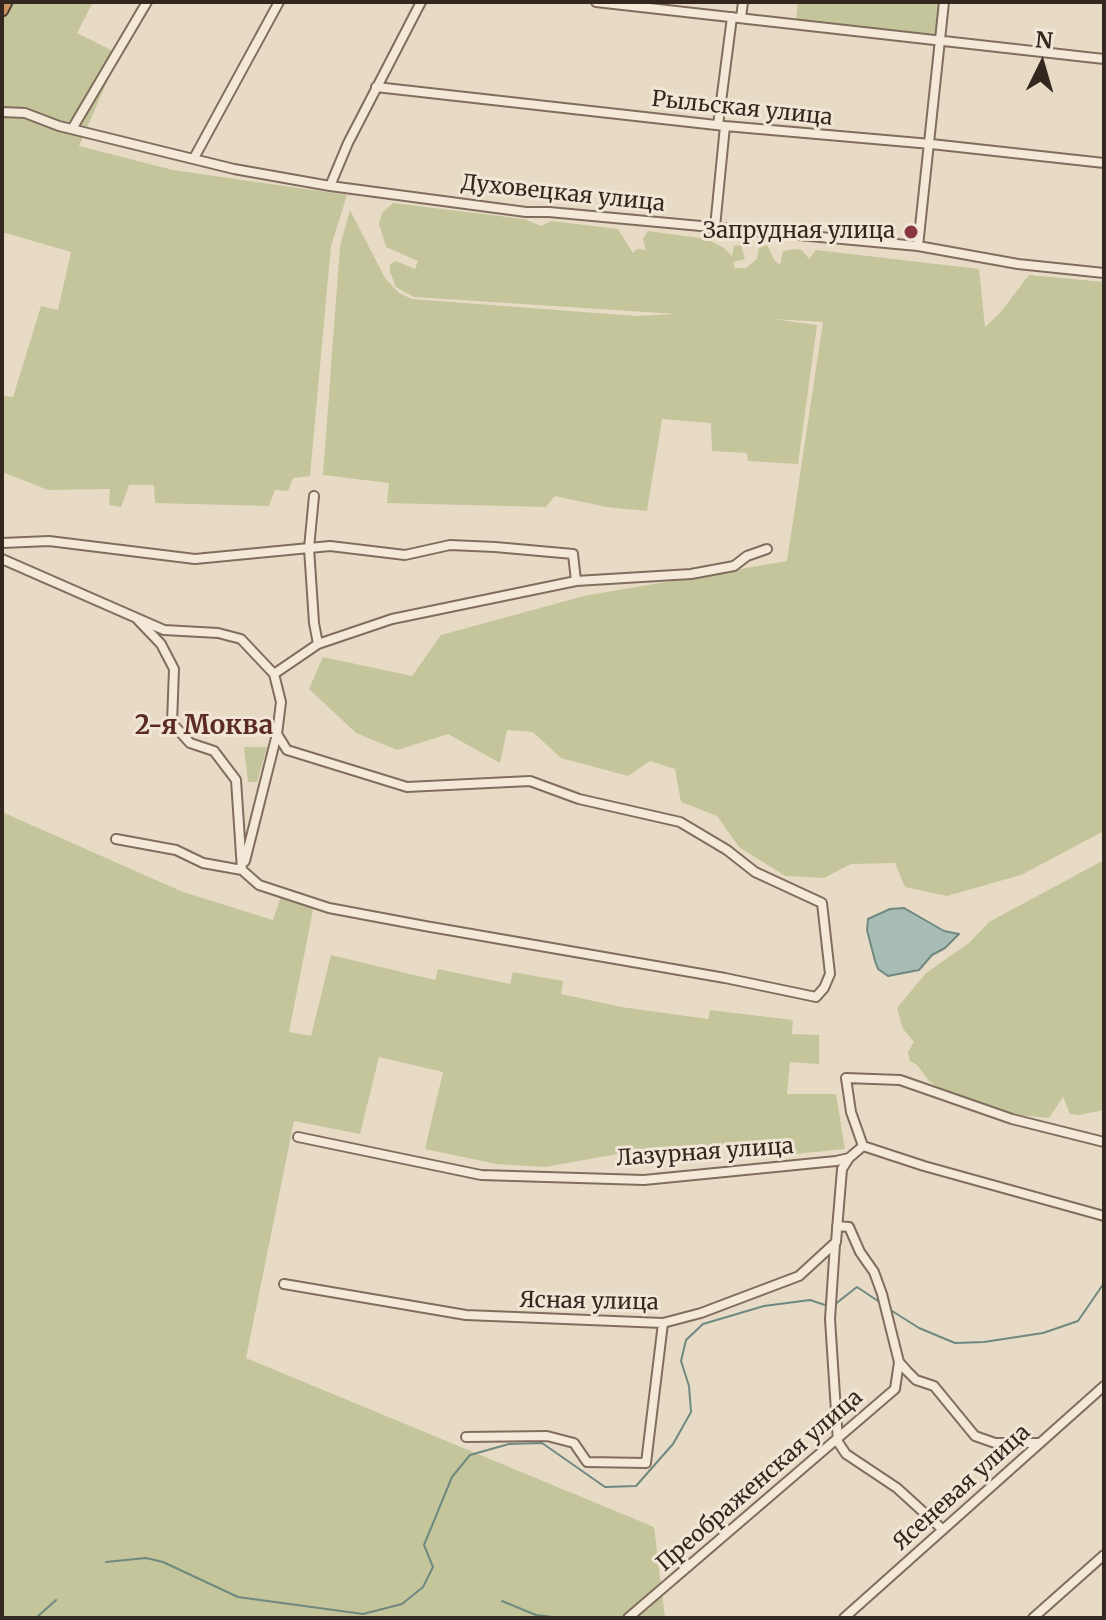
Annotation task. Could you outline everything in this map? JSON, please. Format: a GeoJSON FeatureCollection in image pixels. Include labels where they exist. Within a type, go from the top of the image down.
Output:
{"type":"FeatureCollection","features":[{"type":"Feature","properties":{"kind":"highway"},"geometry":{"type":"LineString","coordinates":[[2,10],[6,2]]}},
{"type":"Feature","properties":{"kind":"street"},"geometry":{"type":"LineString","coordinates":[[72,129],[147,2]]}},
{"type":"Feature","properties":{"kind":"street"},"geometry":{"type":"LineString","coordinates":[[194,158],[279,2]]}},
{"type":"Feature","properties":{"kind":"street"},"geometry":{"type":"LineString","coordinates":[[330,186],[376,87],[421,2]]}},
{"type":"Feature","properties":{"kind":"street"},"geometry":{"type":"LineString","coordinates":[[596,2],[1104,59]]}},
{"type":"Feature","properties":{"kind":"street"},"geometry":{"type":"LineString","coordinates":[[715,227],[722,126],[737,18],[743,2]]}},
{"type":"Feature","properties":{"kind":"street"},"geometry":{"type":"LineString","coordinates":[[918,246],[944,2]]}},
{"type":"Feature","properties":{"kind":"street","name":"Рыльская улица"},"geometry":{"type":"LineString","coordinates":[[376,87],[722,126],[1104,163]]}},
{"type":"Feature","properties":{"kind":"street","name":"Духовецкая улица"},"geometry":{"type":"LineString","coordinates":[[2,112],[25,113],[72,129],[234,169],[330,186],[526,212],[918,246],[1018,264],[1104,273]]}},
{"type":"Feature","properties":{"kind":"street"},"geometry":{"type":"LineString","coordinates":[[314,496],[309,548],[318,644]]}},
{"type":"Feature","properties":{"kind":"street"},"geometry":{"type":"LineString","coordinates":[[2,543],[49,541],[195,559],[330,546],[405,555],[450,545],[573,554],[576,581]]}},
{"type":"Feature","properties":{"kind":"street"},"geometry":{"type":"LineString","coordinates":[[274,674],[318,644],[392,619],[576,581],[691,574],[734,566],[747,556],[767,549]]}},
{"type":"Feature","properties":{"kind":"street"},"geometry":{"type":"LineString","coordinates":[[2,559],[164,630],[218,633],[241,639],[274,674],[281,702],[277,734],[242,870]]}},
{"type":"Feature","properties":{"kind":"street"},"geometry":{"type":"LineString","coordinates":[[138,620],[161,644],[174,669],[172,723],[190,743],[214,751],[236,780],[242,870]]}},
{"type":"Feature","properties":{"kind":"street"},"geometry":{"type":"LineString","coordinates":[[116,839],[176,850],[203,863],[242,870],[259,885],[329,908],[816,997],[824,988],[830,974],[822,903],[755,872],[727,850],[680,822],[579,799],[530,781],[407,787],[287,750],[277,734]]}},
{"type":"Feature","properties":{"kind":"street"},"geometry":{"type":"LineString","coordinates":[[863,1146],[851,1112],[846,1078],[900,1080],[1012,1119],[1104,1142]]}},
{"type":"Feature","properties":{"kind":"street","name":"Лазурная улица"},"geometry":{"type":"LineString","coordinates":[[298,1137],[481,1175],[644,1180],[849,1158]]}},
{"type":"Feature","properties":{"kind":"street"},"geometry":{"type":"LineString","coordinates":[[863,1146],[842,1169],[835,1243],[830,1319],[838,1438],[846,1454],[897,1488],[942,1529]]}},
{"type":"Feature","properties":{"kind":"street"},"geometry":{"type":"LineString","coordinates":[[863,1146],[1104,1216]]}},
{"type":"Feature","properties":{"kind":"street"},"geometry":{"type":"LineString","coordinates":[[837,1226],[849,1227],[860,1252],[874,1272],[899,1362],[916,1380],[934,1386],[975,1436],[995,1443],[1039,1443]]}},
{"type":"Feature","properties":{"kind":"street","name":"Ясная улица"},"geometry":{"type":"LineString","coordinates":[[284,1284],[466,1315],[663,1323],[701,1313],[799,1276],[835,1243]]}},
{"type":"Feature","properties":{"kind":"street"},"geometry":{"type":"LineString","coordinates":[[466,1437],[547,1436],[574,1443],[587,1462],[646,1463],[663,1323]]}},
{"type":"Feature","properties":{"kind":"street","name":"Преображенская улица"},"geometry":{"type":"LineString","coordinates":[[628,1618],[895,1389],[899,1362]]}},
{"type":"Feature","properties":{"kind":"street","name":"Ясеневая улица"},"geometry":{"type":"LineString","coordinates":[[844,1618],[1104,1386]]}},
{"type":"Feature","properties":{"kind":"street"},"geometry":{"type":"LineString","coordinates":[[1033,1618],[1104,1555]]}},
{"type":"Feature","properties":{"kind":"green space"},"geometry":{"type":"Polygon","coordinates":[[[4,2],[93,2],[77,33],[119,54],[79,146],[173,170],[347,195],[331,246],[310,476],[293,478],[288,491],[275,490],[269,506],[155,503],[154,485],[129,485],[121,507],[109,505],[110,489],[48,490],[2,472],[2,396],[13,397],[41,306],[58,310],[71,252],[2,232],[4,2]]]}},
{"type":"Feature","properties":{"kind":"green space"},"geometry":{"type":"Polygon","coordinates":[[[798,2],[940,2],[937,33],[921,36],[796,21],[798,2]]]}},
{"type":"Feature","properties":{"kind":"green space"},"geometry":{"type":"Polygon","coordinates":[[[393,203],[524,219],[541,226],[551,221],[618,229],[633,253],[637,249],[646,250],[643,239],[648,231],[707,239],[732,256],[734,246],[741,245],[745,259],[733,262],[735,268],[746,268],[757,259],[759,248],[767,245],[780,265],[783,251],[795,249],[802,250],[809,259],[816,250],[979,269],[985,327],[1000,313],[1029,275],[1104,282],[1104,831],[1021,875],[947,896],[905,887],[895,863],[851,864],[824,878],[785,876],[739,847],[717,816],[681,802],[675,769],[650,761],[628,776],[561,758],[533,732],[507,730],[500,763],[448,734],[397,750],[356,733],[309,689],[323,657],[412,676],[441,635],[584,596],[787,561],[823,322],[773,319],[817,325],[798,464],[748,461],[747,453],[712,451],[711,423],[662,419],[647,511],[606,507],[555,496],[546,507],[387,503],[389,483],[323,475],[340,246],[350,210],[385,278],[399,293],[412,299],[636,316],[677,314],[414,297],[396,287],[390,264],[396,261],[415,269],[418,261],[386,247],[379,224],[382,213],[393,203]]]}},
{"type":"Feature","properties":{"kind":"green space"},"geometry":{"type":"Polygon","coordinates":[[[244,747],[267,747],[257,782],[248,782],[244,747]]]}},
{"type":"Feature","properties":{"kind":"green space"},"geometry":{"type":"Polygon","coordinates":[[[2,812],[183,892],[273,920],[281,896],[314,905],[289,1032],[311,1036],[331,955],[435,980],[438,969],[510,984],[513,972],[563,981],[561,994],[621,1007],[708,1019],[710,1010],[793,1020],[792,1034],[819,1035],[819,1064],[790,1062],[787,1094],[836,1094],[845,1149],[785,1155],[782,1146],[656,1147],[545,1167],[496,1164],[425,1149],[443,1072],[379,1057],[360,1134],[294,1121],[246,1358],[654,1527],[665,1618],[2,1618],[2,812]]]}},
{"type":"Feature","properties":{"kind":"green space"},"geometry":{"type":"Polygon","coordinates":[[[1104,860],[1104,1110],[1070,1114],[1063,1097],[1049,1118],[1008,1114],[951,1097],[929,1081],[910,1061],[908,1052],[914,1042],[903,1029],[897,1008],[926,973],[969,943],[989,922],[1104,860]]]}},
{"type":"Feature","properties":{"kind":"shaded area"},"geometry":{"type":"Polygon","coordinates":[[[904,908],[944,931],[959,934],[945,948],[932,955],[919,970],[888,976],[878,969],[875,961],[867,930],[868,919],[890,909],[904,908]]]}},
{"type":"Feature","properties":{"kind":"waterway"},"geometry":{"type":"LineString","coordinates":[[889,1309],[919,1328],[955,1343],[984,1342],[1043,1333],[1078,1321],[1104,1283]]}},
{"type":"Feature","properties":{"kind":"waterway"},"geometry":{"type":"LineString","coordinates":[[834,1305],[857,1287],[881,1303]]}},
{"type":"Feature","properties":{"kind":"waterway"},"geometry":{"type":"LineString","coordinates":[[106,1562],[146,1558],[163,1562],[238,1597],[363,1614],[402,1604],[423,1587],[433,1567],[424,1545],[452,1477],[470,1455],[509,1444],[542,1443],[605,1487],[636,1486],[673,1444],[691,1412],[689,1386],[681,1361],[686,1340],[703,1324],[764,1306],[810,1300],[828,1306]]}},
{"type":"Feature","properties":{"kind":"waterway"},"geometry":{"type":"LineString","coordinates":[[36,1618],[56,1600]]}},
{"type":"Feature","properties":{"kind":"waterway"},"geometry":{"type":"LineString","coordinates":[[502,1601],[536,1615],[560,1618]]}},
{"type":"Feature","properties":{"kind":"place","name":"Запрудная улица"},"geometry":{"type":"Point","coordinates":[911,232]}},
{"type":"Feature","properties":{"kind":"district","name":"2-я Моква"},"geometry":{"type":"Point","coordinates":[204,727]}}]}
